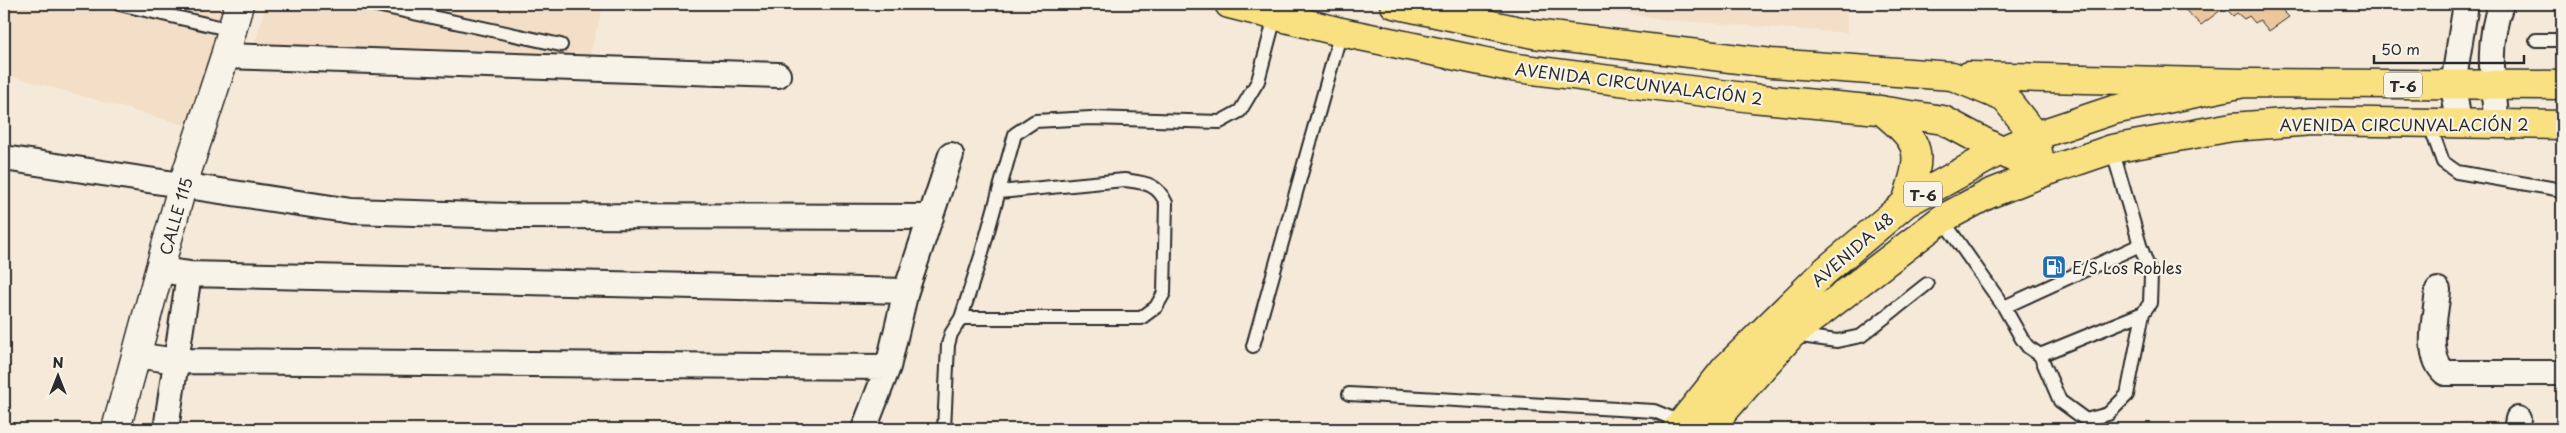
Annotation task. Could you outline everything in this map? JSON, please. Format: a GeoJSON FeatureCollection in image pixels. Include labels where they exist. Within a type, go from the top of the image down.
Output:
{"type":"FeatureCollection","features":[{"type":"Feature","properties":{"kind":"highway","name":"AVENIDA CIRCUNVALACIÓN 2"},"geometry":{"type":"LineString","coordinates":[[1229,4],[1341,32],[1510,66],[1752,98],[1879,110],[1942,120],[1998,152],[2042,173],[2112,149],[2232,127],[2313,122],[2562,125]]}},
{"type":"Feature","properties":{"kind":"highway"},"geometry":{"type":"LineString","coordinates":[[1394,4],[1534,34],[1771,62],[1952,76],[2244,83]]}},
{"type":"Feature","properties":{"kind":"highway"},"geometry":{"type":"LineString","coordinates":[[1952,76],[2005,98],[2035,136],[2042,173]]}},
{"type":"Feature","properties":{"kind":"highway","name":"T-6"},"geometry":{"type":"LineString","coordinates":[[2244,83],[2562,85]]}},
{"type":"Feature","properties":{"kind":"highway","name":"AVENIDA 48"},"geometry":{"type":"LineString","coordinates":[[1679,426],[1726,368],[1824,272],[1906,203],[1998,152],[2035,136],[2113,110],[2244,83]]}},
{"type":"Feature","properties":{"kind":"highway"},"geometry":{"type":"LineString","coordinates":[[1879,110],[1906,130],[1916,147],[1917,167],[1906,203]]}},
{"type":"Feature","properties":{"kind":"highway","name":"AVENIDA 48"},"geometry":{"type":"LineString","coordinates":[[1708,429],[1791,335],[1942,219],[1989,194],[2042,173]]}},
{"type":"Feature","properties":{"kind":"street","name":"CALLE 115"},"geometry":{"type":"LineString","coordinates":[[116,429],[182,187],[225,56],[239,4]]}},
{"type":"Feature","properties":{"kind":"street"},"geometry":{"type":"LineString","coordinates":[[2459,123],[2453,85],[2466,4]]}},
{"type":"Feature","properties":{"kind":"street"},"geometry":{"type":"LineString","coordinates":[[2497,124],[2491,71],[2493,26],[2501,4]]}},
{"type":"Feature","properties":{"kind":"street"},"geometry":{"type":"LineString","coordinates":[[225,56],[778,75]]}},
{"type":"Feature","properties":{"kind":"street"},"geometry":{"type":"LineString","coordinates":[[864,429],[888,367],[906,291],[951,154]]}},
{"type":"Feature","properties":{"kind":"street"},"geometry":{"type":"LineString","coordinates":[[4,158],[182,187],[350,211],[509,216],[931,217]]}},
{"type":"Feature","properties":{"kind":"street"},"geometry":{"type":"LineString","coordinates":[[159,270],[189,274],[906,291]]}},
{"type":"Feature","properties":{"kind":"street"},"geometry":{"type":"LineString","coordinates":[[166,429],[189,274]]}},
{"type":"Feature","properties":{"kind":"street"},"geometry":{"type":"LineString","coordinates":[[2438,290],[2432,354],[2437,366],[2445,373],[2562,373]]}},
{"type":"Feature","properties":{"kind":"street"},"geometry":{"type":"LineString","coordinates":[[135,355],[177,361],[888,367]]}},
{"type":"Feature","properties":{"kind":"lane"},"geometry":{"type":"LineString","coordinates":[[119,4],[232,30]]}},
{"type":"Feature","properties":{"kind":"lane"},"geometry":{"type":"LineString","coordinates":[[372,4],[561,45]]}},
{"type":"Feature","properties":{"kind":"lane"},"geometry":{"type":"LineString","coordinates":[[944,429],[948,345],[951,334],[961,318],[1015,134],[1035,122],[1091,118],[1220,122],[1240,111],[1258,81],[1276,17]]}},
{"type":"Feature","properties":{"kind":"lane"},"geometry":{"type":"LineString","coordinates":[[1253,346],[1341,32]]}},
{"type":"Feature","properties":{"kind":"lane"},"geometry":{"type":"LineString","coordinates":[[2536,40],[2562,40]]}},
{"type":"Feature","properties":{"kind":"lane"},"geometry":{"type":"LineString","coordinates":[[2429,123],[2443,162],[2457,172],[2562,190]]}},
{"type":"Feature","properties":{"kind":"lane"},"geometry":{"type":"LineString","coordinates":[[1942,219],[2004,307],[2022,339],[2028,347],[2040,355],[2060,401],[2086,420],[2108,414],[2127,395],[2144,313],[2150,303],[2151,275],[2140,245],[2112,149]]}},
{"type":"Feature","properties":{"kind":"lane"},"geometry":{"type":"LineString","coordinates":[[961,318],[1141,318],[1156,307],[1164,293],[1166,203],[1160,191],[1145,183],[1124,180],[999,192]]}},
{"type":"Feature","properties":{"kind":"lane"},"geometry":{"type":"LineString","coordinates":[[2004,307],[2140,245]]}},
{"type":"Feature","properties":{"kind":"lane"},"geometry":{"type":"LineString","coordinates":[[1791,335],[1837,342],[1861,336],[1927,284]]}},
{"type":"Feature","properties":{"kind":"lane"},"geometry":{"type":"LineString","coordinates":[[2040,355],[2144,313]]}},
{"type":"Feature","properties":{"kind":"lane"},"geometry":{"type":"LineString","coordinates":[[1349,394],[1654,411],[1679,426]]}},
{"type":"Feature","properties":{"kind":"shaded area"},"geometry":{"type":"Polygon","coordinates":[[[4,4],[224,4],[191,127],[4,74],[4,4]]]}},
{"type":"Feature","properties":{"kind":"shaded area"},"geometry":{"type":"Polygon","coordinates":[[[266,4],[604,4],[585,72],[251,56],[266,4]]]}},
{"type":"Feature","properties":{"kind":"shaded area"},"geometry":{"type":"Polygon","coordinates":[[[1563,4],[1847,4],[1847,33],[1668,20],[1563,4]]]}},
{"type":"Feature","properties":{"kind":"building"},"geometry":{"type":"Polygon","coordinates":[[[2179,4],[2268,4],[2273,9],[2279,7],[2289,17],[2269,31],[2260,20],[2255,23],[2249,16],[2244,19],[2237,13],[2233,16],[2225,7],[2201,25],[2179,4]]]}},
{"type":"Feature","properties":{"kind":"place","name":"E/S Los Robles"},"geometry":{"type":"Point","coordinates":[2054,267]}}]}
